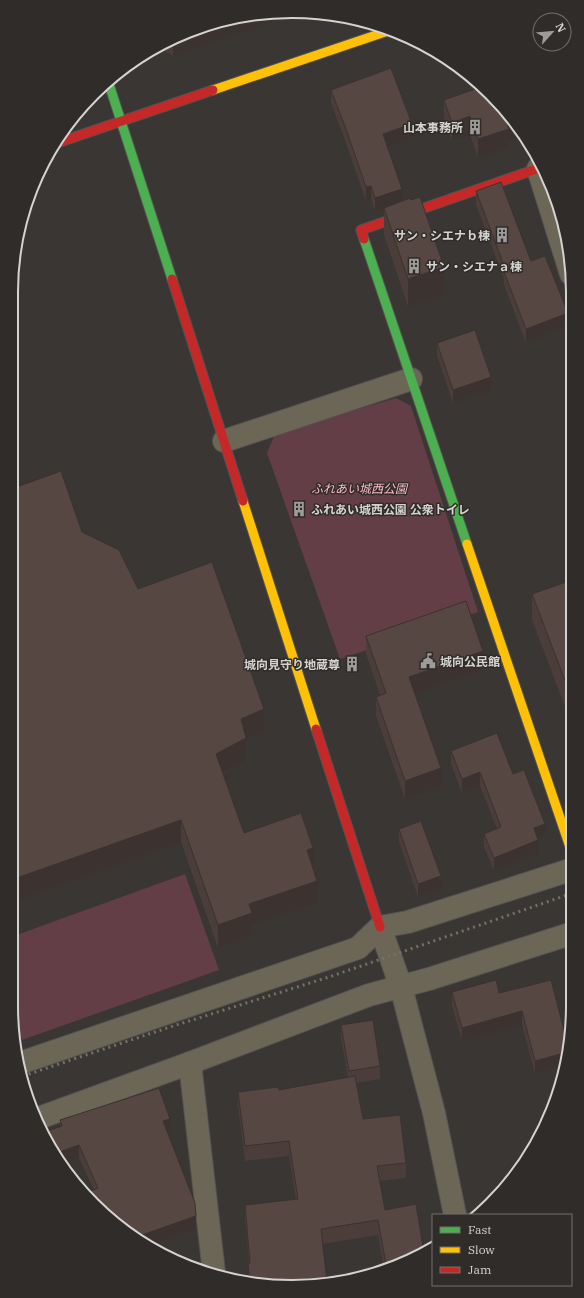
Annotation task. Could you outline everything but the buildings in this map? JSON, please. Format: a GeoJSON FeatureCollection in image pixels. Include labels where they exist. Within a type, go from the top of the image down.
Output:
{"type":"FeatureCollection","features":[{"type":"Feature","properties":{"kind":"street"},"geometry":{"type":"LineString","coordinates":[[64,141],[382,34]]}},
{"type":"Feature","properties":{"kind":"street"},"geometry":{"type":"LineString","coordinates":[[110,87],[380,927],[402,987],[434,1113],[455,1214]]}},
{"type":"Feature","properties":{"kind":"street"},"geometry":{"type":"LineString","coordinates":[[537,169],[361,230],[566,835]]}},
{"type":"Feature","properties":{"kind":"street"},"geometry":{"type":"LineString","coordinates":[[548,196],[561,241]]}},
{"type":"Feature","properties":{"kind":"street"},"geometry":{"type":"LineString","coordinates":[[224,441],[411,379]]}},
{"type":"Feature","properties":{"kind":"street"},"geometry":{"type":"LineString","coordinates":[[24,1062],[358,948],[380,927],[408,922],[566,871]]}},
{"type":"Feature","properties":{"kind":"street"},"geometry":{"type":"LineString","coordinates":[[42,1118],[369,995],[402,987],[566,935]]}},
{"type":"Feature","properties":{"kind":"street"},"geometry":{"type":"LineString","coordinates":[[190,1063],[213,1268]]}},
{"type":"Feature","properties":{"kind":"green space","name":"ふれあい城西公園"},"geometry":{"type":"Polygon","coordinates":[[[396,398],[411,406],[478,612],[340,659],[267,453],[275,434],[396,398]]]}},
{"type":"Feature","properties":{"kind":"green space"},"geometry":{"type":"Polygon","coordinates":[[[185,874],[219,970],[22,1040],[20,1034],[18,1006],[18,934],[185,874]]]}},
{"type":"Feature","properties":{"kind":"railway"},"geometry":{"type":"LineString","coordinates":[[27,1075],[170,1027],[329,977],[566,895]]}},
{"type":"Feature","properties":{"kind":"traffic: fast"},"geometry":{"type":"LineString","coordinates":[[110,87],[172,279]]}},
{"type":"Feature","properties":{"kind":"traffic: fast"},"geometry":{"type":"LineString","coordinates":[[364,239],[467,544]]}},
{"type":"Feature","properties":{"kind":"traffic: slow"},"geometry":{"type":"LineString","coordinates":[[213,90],[381,33]]}},
{"type":"Feature","properties":{"kind":"traffic: slow"},"geometry":{"type":"LineString","coordinates":[[243,501],[316,729]]}},
{"type":"Feature","properties":{"kind":"traffic: slow"},"geometry":{"type":"LineString","coordinates":[[467,544],[566,835]]}},
{"type":"Feature","properties":{"kind":"traffic: jam"},"geometry":{"type":"LineString","coordinates":[[64,141],[213,90]]}},
{"type":"Feature","properties":{"kind":"traffic: jam"},"geometry":{"type":"LineString","coordinates":[[364,239],[361,230],[537,169]]}},
{"type":"Feature","properties":{"kind":"traffic: jam"},"geometry":{"type":"LineString","coordinates":[[172,279],[243,501]]}},
{"type":"Feature","properties":{"kind":"traffic: jam"},"geometry":{"type":"LineString","coordinates":[[316,729],[380,927]]}},
{"type":"Feature","properties":{"kind":"place","name":"山本事務所"},"geometry":{"type":"Point","coordinates":[475,127]}},
{"type":"Feature","properties":{"kind":"place","name":"サン・シエナｂ棟"},"geometry":{"type":"Point","coordinates":[502,235]}},
{"type":"Feature","properties":{"kind":"place","name":"サン・シエナａ棟"},"geometry":{"type":"Point","coordinates":[414,266]}},
{"type":"Feature","properties":{"kind":"place","name":"ふれあい城西公園 公衆トイレ"},"geometry":{"type":"Point","coordinates":[299,509]}},
{"type":"Feature","properties":{"kind":"place","name":"城向公民館"},"geometry":{"type":"Point","coordinates":[428,661]}},
{"type":"Feature","properties":{"kind":"place","name":"城向見守り地蔵尊"},"geometry":{"type":"Point","coordinates":[352,664]}}]}
